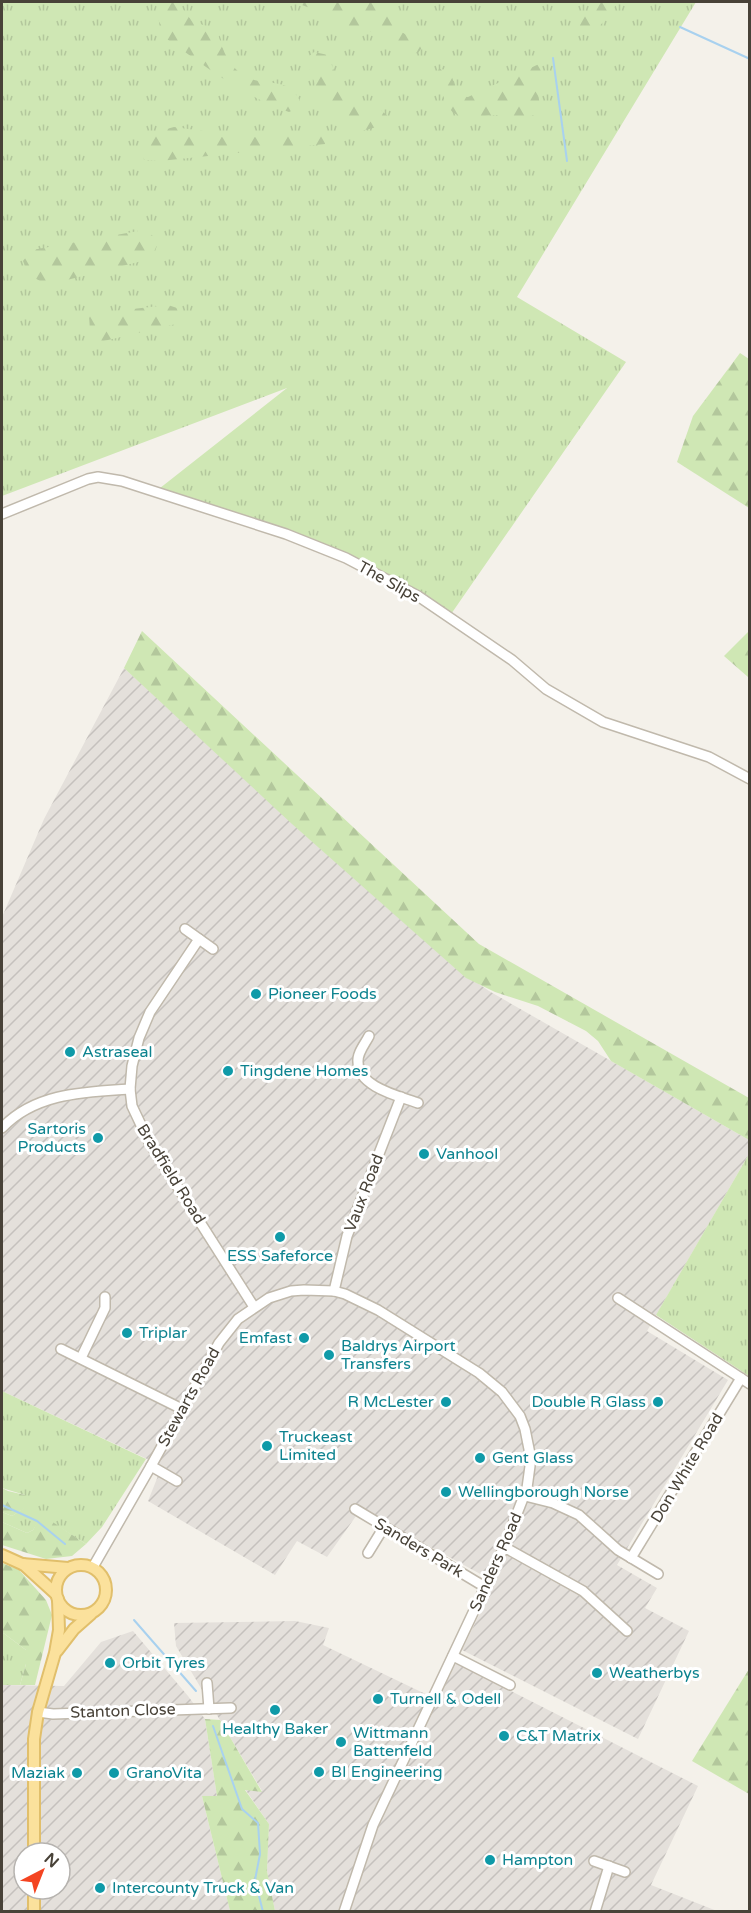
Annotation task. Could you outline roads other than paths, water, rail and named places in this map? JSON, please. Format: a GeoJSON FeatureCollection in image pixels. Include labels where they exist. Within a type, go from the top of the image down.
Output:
{"type":"FeatureCollection","features":[{"type":"Feature","properties":{"kind":"main road"},"geometry":{"type":"LineString","coordinates":[[2,1555],[22,1564],[57,1597],[63,1608],[82,1615],[92,1613]]}},
{"type":"Feature","properties":{"kind":"main road"},"geometry":{"type":"LineString","coordinates":[[22,1564],[68,1568],[80,1564],[93,1567],[105,1581],[107,1590],[100,1608],[74,1629],[55,1653]]}},
{"type":"Feature","properties":{"kind":"main road"},"geometry":{"type":"LineString","coordinates":[[34,1841],[34,1739],[38,1712],[55,1653],[59,1630],[58,1580],[68,1568]]}},
{"type":"Feature","properties":{"kind":"street","name":"The Slips"},"geometry":{"type":"LineString","coordinates":[[2,514],[98,477],[122,481],[286,534],[346,558],[418,597],[512,660],[546,689],[603,722],[709,757],[750,779]]}},
{"type":"Feature","properties":{"kind":"street"},"geometry":{"type":"LineString","coordinates":[[185,929],[213,949]]}},
{"type":"Feature","properties":{"kind":"street","name":"Bradfield Road"},"geometry":{"type":"LineString","coordinates":[[199,939],[150,1012],[136,1045],[130,1089],[132,1106],[146,1136],[254,1306]]}},
{"type":"Feature","properties":{"kind":"street"},"geometry":{"type":"LineString","coordinates":[[369,1036],[358,1055],[357,1064],[360,1073],[377,1087],[418,1103]]}},
{"type":"Feature","properties":{"kind":"street"},"geometry":{"type":"LineString","coordinates":[[2,1128],[23,1110],[49,1098],[130,1089]]}},
{"type":"Feature","properties":{"kind":"street","name":"Vaux Road"},"geometry":{"type":"LineString","coordinates":[[334,1291],[347,1236],[401,1097]]}},
{"type":"Feature","properties":{"kind":"street","name":"Stewarts Road"},"geometry":{"type":"LineString","coordinates":[[93,1567],[228,1330],[254,1306],[269,1298],[291,1291],[334,1291]]}},
{"type":"Feature","properties":{"kind":"street","name":"Sanders Road"},"geometry":{"type":"LineString","coordinates":[[334,1291],[358,1299],[378,1310],[479,1373],[502,1392],[520,1416],[528,1442],[530,1466],[525,1496],[504,1547],[373,1825],[344,1911]]}},
{"type":"Feature","properties":{"kind":"street"},"geometry":{"type":"LineString","coordinates":[[81,1358],[105,1308],[105,1297]]}},
{"type":"Feature","properties":{"kind":"street","name":"Don White Road"},"geometry":{"type":"LineString","coordinates":[[618,1298],[745,1381],[631,1558]]}},
{"type":"Feature","properties":{"kind":"street"},"geometry":{"type":"LineString","coordinates":[[62,1349],[182,1409]]}},
{"type":"Feature","properties":{"kind":"street"},"geometry":{"type":"LineString","coordinates":[[151,1466],[177,1481]]}},
{"type":"Feature","properties":{"kind":"street"},"geometry":{"type":"LineString","coordinates":[[525,1496],[553,1503],[579,1515],[618,1550],[658,1574]]}},
{"type":"Feature","properties":{"kind":"street","name":"Sanders Park"},"geometry":{"type":"LineString","coordinates":[[354,1509],[485,1587]]}},
{"type":"Feature","properties":{"kind":"street"},"geometry":{"type":"LineString","coordinates":[[368,1553],[384,1527]]}},
{"type":"Feature","properties":{"kind":"street"},"geometry":{"type":"LineString","coordinates":[[504,1547],[583,1591],[627,1631]]}},
{"type":"Feature","properties":{"kind":"street"},"geometry":{"type":"LineString","coordinates":[[453,1656],[510,1685]]}},
{"type":"Feature","properties":{"kind":"street"},"geometry":{"type":"LineString","coordinates":[[207,1683],[209,1708]]}},
{"type":"Feature","properties":{"kind":"street","name":"Stanton Close"},"geometry":{"type":"LineString","coordinates":[[38,1712],[53,1714],[231,1708]]}},
{"type":"Feature","properties":{"kind":"street"},"geometry":{"type":"LineString","coordinates":[[594,1861],[625,1872]]}},
{"type":"Feature","properties":{"kind":"street"},"geometry":{"type":"LineString","coordinates":[[595,1911],[609,1866]]}},
{"type":"Feature","properties":{"kind":"waterway"},"geometry":{"type":"LineString","coordinates":[[680,27],[750,59]]}},
{"type":"Feature","properties":{"kind":"waterway"},"geometry":{"type":"LineString","coordinates":[[553,58],[567,161]]}},
{"type":"Feature","properties":{"kind":"waterway"},"geometry":{"type":"LineString","coordinates":[[2,1505],[37,1521],[65,1544]]}},
{"type":"Feature","properties":{"kind":"waterway"},"geometry":{"type":"LineString","coordinates":[[134,1620],[196,1691]]}},
{"type":"Feature","properties":{"kind":"waterway"},"geometry":{"type":"LineString","coordinates":[[213,1726],[242,1809],[258,1823],[260,1854],[255,1880],[263,1912]]}},
{"type":"Feature","properties":{"kind":"place","name":"Pioneer Foods"},"geometry":{"type":"Point","coordinates":[256,994]}},
{"type":"Feature","properties":{"kind":"place","name":"Astraseal"},"geometry":{"type":"Point","coordinates":[70,1052]}},
{"type":"Feature","properties":{"kind":"place","name":"Tingdene Homes"},"geometry":{"type":"Point","coordinates":[228,1071]}},
{"type":"Feature","properties":{"kind":"place","name":"Sartoris Products"},"geometry":{"type":"Point","coordinates":[98,1138]}},
{"type":"Feature","properties":{"kind":"place","name":"Vanhool"},"geometry":{"type":"Point","coordinates":[424,1154]}},
{"type":"Feature","properties":{"kind":"place","name":"ESS Safeforce"},"geometry":{"type":"Point","coordinates":[280,1237]}},
{"type":"Feature","properties":{"kind":"place","name":"Triplar"},"geometry":{"type":"Point","coordinates":[127,1333]}},
{"type":"Feature","properties":{"kind":"place","name":"Emfast"},"geometry":{"type":"Point","coordinates":[304,1338]}},
{"type":"Feature","properties":{"kind":"place","name":"Baldrys Airport Transfers"},"geometry":{"type":"Point","coordinates":[329,1355]}},
{"type":"Feature","properties":{"kind":"place","name":"R McLester"},"geometry":{"type":"Point","coordinates":[446,1402]}},
{"type":"Feature","properties":{"kind":"place","name":"Double R Glass"},"geometry":{"type":"Point","coordinates":[658,1402]}},
{"type":"Feature","properties":{"kind":"place","name":"Truckeast Limited"},"geometry":{"type":"Point","coordinates":[267,1446]}},
{"type":"Feature","properties":{"kind":"place","name":"Gent Glass"},"geometry":{"type":"Point","coordinates":[480,1458]}},
{"type":"Feature","properties":{"kind":"place","name":"Wellingborough Norse"},"geometry":{"type":"Point","coordinates":[446,1492]}},
{"type":"Feature","properties":{"kind":"place","name":"Orbit Tyres"},"geometry":{"type":"Point","coordinates":[110,1663]}},
{"type":"Feature","properties":{"kind":"place","name":"Weatherbys"},"geometry":{"type":"Point","coordinates":[597,1673]}},
{"type":"Feature","properties":{"kind":"place","name":"Turnell & Odell"},"geometry":{"type":"Point","coordinates":[378,1699]}},
{"type":"Feature","properties":{"kind":"place","name":"Healthy Baker"},"geometry":{"type":"Point","coordinates":[275,1710]}},
{"type":"Feature","properties":{"kind":"place","name":"C&T Matrix"},"geometry":{"type":"Point","coordinates":[504,1736]}},
{"type":"Feature","properties":{"kind":"place","name":"Wittmann Battenfeld"},"geometry":{"type":"Point","coordinates":[341,1742]}},
{"type":"Feature","properties":{"kind":"place","name":"BI Engineering"},"geometry":{"type":"Point","coordinates":[319,1772]}},
{"type":"Feature","properties":{"kind":"place","name":"Maziak"},"geometry":{"type":"Point","coordinates":[77,1773]}},
{"type":"Feature","properties":{"kind":"place","name":"GranoVita"},"geometry":{"type":"Point","coordinates":[114,1773]}},
{"type":"Feature","properties":{"kind":"place","name":"Hampton"},"geometry":{"type":"Point","coordinates":[490,1860]}},
{"type":"Feature","properties":{"kind":"place","name":"Intercounty Truck & Van"},"geometry":{"type":"Point","coordinates":[100,1888]}}]}
